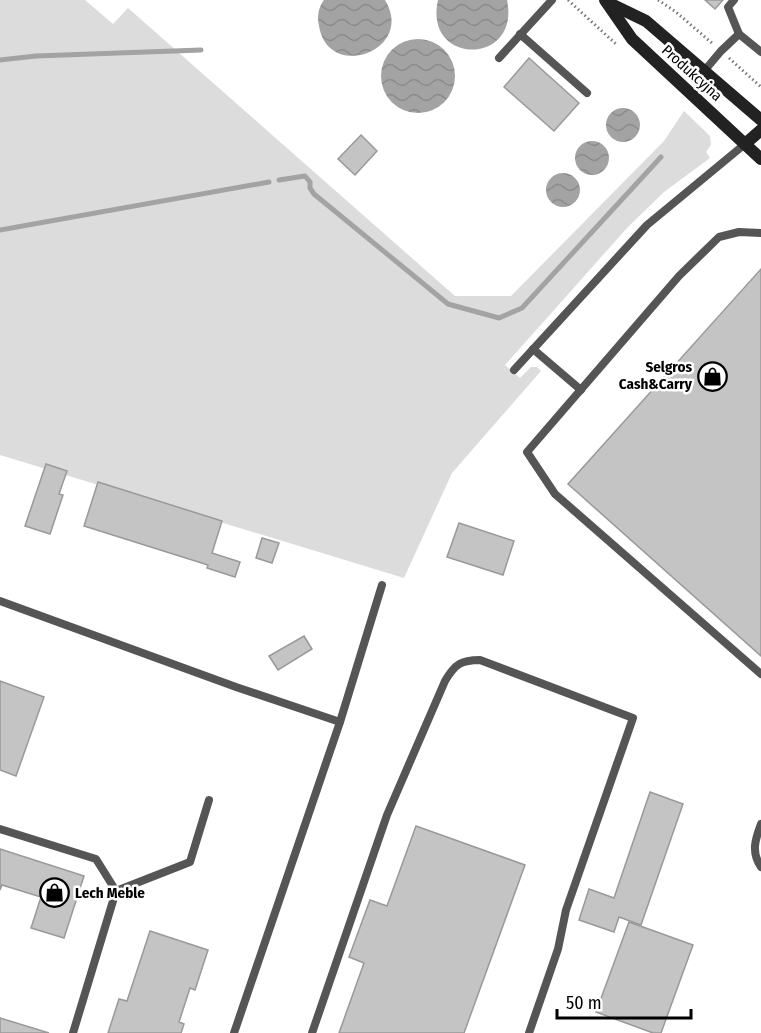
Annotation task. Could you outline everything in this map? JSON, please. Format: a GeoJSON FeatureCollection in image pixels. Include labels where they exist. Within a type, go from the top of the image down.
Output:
{"type":"FeatureCollection","features":[{"type":"Feature","properties":{"kind":"street","name":"Produkcyjna"},"geometry":{"type":"LineString","coordinates":[[607,2],[646,21],[761,120]]}},
{"type":"Feature","properties":{"kind":"street","name":"Produkcyjna"},"geometry":{"type":"LineString","coordinates":[[607,2],[632,39],[761,159]]}},
{"type":"Feature","properties":{"kind":"street"},"geometry":{"type":"LineString","coordinates":[[745,144],[761,130]]}},
{"type":"Feature","properties":{"kind":"lane"},"geometry":{"type":"LineString","coordinates":[[499,57],[552,0]]}},
{"type":"Feature","properties":{"kind":"lane"},"geometry":{"type":"LineString","coordinates":[[735,0],[728,7],[739,34],[761,52]]}},
{"type":"Feature","properties":{"kind":"lane"},"geometry":{"type":"LineString","coordinates":[[520,34],[588,93]]}},
{"type":"Feature","properties":{"kind":"lane"},"geometry":{"type":"LineString","coordinates":[[705,70],[739,34]]}},
{"type":"Feature","properties":{"kind":"lane"},"geometry":{"type":"LineString","coordinates":[[514,370],[647,225],[745,144]]}},
{"type":"Feature","properties":{"kind":"lane"},"geometry":{"type":"LineString","coordinates":[[761,232],[739,232],[719,237],[679,276],[527,452],[555,494],[761,674]]}},
{"type":"Feature","properties":{"kind":"lane"},"geometry":{"type":"LineString","coordinates":[[533,348],[581,390]]}},
{"type":"Feature","properties":{"kind":"lane"},"geometry":{"type":"LineString","coordinates":[[234,1033],[340,722],[382,585]]}},
{"type":"Feature","properties":{"kind":"lane"},"geometry":{"type":"LineString","coordinates":[[0,601],[236,687],[340,722]]}},
{"type":"Feature","properties":{"kind":"lane"},"geometry":{"type":"LineString","coordinates":[[312,1033],[387,815],[445,681],[453,667],[466,660],[480,660],[633,718],[566,910],[558,950],[529,1033]]}},
{"type":"Feature","properties":{"kind":"lane"},"geometry":{"type":"LineString","coordinates":[[116,891],[190,862],[209,800]]}},
{"type":"Feature","properties":{"kind":"lane"},"geometry":{"type":"LineString","coordinates":[[761,824],[756,838],[755,858],[761,867]]}},
{"type":"Feature","properties":{"kind":"lane"},"geometry":{"type":"LineString","coordinates":[[0,829],[96,859],[116,891],[73,1033]]}},
{"type":"Feature","properties":{"kind":"shaded area"},"geometry":{"type":"Polygon","coordinates":[[[0,0],[85,0],[113,24],[128,8],[455,296],[511,296],[664,141],[684,111],[710,136],[711,145],[706,152],[710,158],[664,192],[627,228],[505,365],[520,378],[531,367],[537,367],[541,371],[452,473],[404,578],[0,455],[0,0]]]}},
{"type":"Feature","properties":{"kind":"water"},"geometry":{"type":"Polygon","coordinates":[[[324,0],[385,0],[391,18],[389,33],[380,45],[367,53],[352,56],[337,53],[326,43],[319,26],[318,13],[324,0]]]}},
{"type":"Feature","properties":{"kind":"water"},"geometry":{"type":"Polygon","coordinates":[[[438,0],[507,0],[507,22],[500,37],[487,46],[472,50],[457,46],[444,37],[437,22],[438,0]]]}},
{"type":"Feature","properties":{"kind":"water"},"geometry":{"type":"Polygon","coordinates":[[[418,39],[432,42],[444,50],[452,62],[455,76],[452,90],[444,102],[432,110],[418,113],[404,110],[392,102],[384,90],[381,76],[384,62],[392,50],[404,42],[418,39]]]}},
{"type":"Feature","properties":{"kind":"water"},"geometry":{"type":"Polygon","coordinates":[[[623,108],[635,113],[640,125],[635,137],[623,142],[611,137],[606,125],[611,113],[623,108]]]}},
{"type":"Feature","properties":{"kind":"water"},"geometry":{"type":"Polygon","coordinates":[[[592,141],[604,146],[609,158],[604,170],[592,175],[580,170],[575,158],[580,146],[592,141]]]}},
{"type":"Feature","properties":{"kind":"water"},"geometry":{"type":"Polygon","coordinates":[[[563,173],[575,178],[580,190],[575,202],[563,207],[551,202],[546,190],[551,178],[563,173]]]}},
{"type":"Feature","properties":{"kind":"building"},"geometry":{"type":"Polygon","coordinates":[[[705,0],[723,0],[715,9],[705,0]]]}},
{"type":"Feature","properties":{"kind":"building"},"geometry":{"type":"Polygon","coordinates":[[[529,58],[579,103],[554,131],[504,87],[529,58]]]}},
{"type":"Feature","properties":{"kind":"building"},"geometry":{"type":"Polygon","coordinates":[[[361,135],[377,151],[355,175],[338,159],[361,135]]]}},
{"type":"Feature","properties":{"kind":"building","name":"Selgros Cash&Carry"},"geometry":{"type":"Polygon","coordinates":[[[761,269],[761,656],[568,484],[761,269]]]}},
{"type":"Feature","properties":{"kind":"building"},"geometry":{"type":"Polygon","coordinates":[[[46,464],[67,471],[59,494],[63,495],[50,534],[25,526],[46,464]]]}},
{"type":"Feature","properties":{"kind":"building"},"geometry":{"type":"Polygon","coordinates":[[[98,482],[222,521],[212,553],[240,562],[235,577],[207,568],[208,565],[84,526],[98,482]]]}},
{"type":"Feature","properties":{"kind":"building"},"geometry":{"type":"Polygon","coordinates":[[[459,523],[514,541],[503,575],[447,557],[459,523]]]}},
{"type":"Feature","properties":{"kind":"building"},"geometry":{"type":"Polygon","coordinates":[[[262,538],[279,543],[272,563],[256,558],[262,538]]]}},
{"type":"Feature","properties":{"kind":"building"},"geometry":{"type":"Polygon","coordinates":[[[304,636],[312,649],[278,670],[269,656],[304,636]]]}},
{"type":"Feature","properties":{"kind":"building"},"geometry":{"type":"Polygon","coordinates":[[[0,681],[44,697],[16,776],[0,770],[0,681]]]}},
{"type":"Feature","properties":{"kind":"building"},"geometry":{"type":"Polygon","coordinates":[[[650,792],[683,804],[641,925],[619,917],[614,932],[579,920],[589,889],[614,898],[650,792]]]}},
{"type":"Feature","properties":{"kind":"building"},"geometry":{"type":"Polygon","coordinates":[[[416,826],[525,865],[464,1033],[339,1033],[364,963],[349,957],[370,900],[387,906],[416,826]]]}},
{"type":"Feature","properties":{"kind":"building","name":"Lech Meble"},"geometry":{"type":"Polygon","coordinates":[[[0,849],[84,876],[64,938],[31,928],[41,897],[2,885],[0,890],[0,849]]]}},
{"type":"Feature","properties":{"kind":"building"},"geometry":{"type":"Polygon","coordinates":[[[629,922],[693,945],[661,1033],[653,1033],[596,1012],[629,922]]]}},
{"type":"Feature","properties":{"kind":"building"},"geometry":{"type":"Polygon","coordinates":[[[150,931],[208,950],[195,990],[190,988],[179,1022],[184,1024],[181,1033],[108,1033],[119,999],[127,1001],[150,931]]]}},
{"type":"Feature","properties":{"kind":"building"},"geometry":{"type":"Polygon","coordinates":[[[0,1018],[49,1033],[0,1033],[0,1018]]]}},
{"type":"Feature","properties":{"kind":"waterway"},"geometry":{"type":"LineString","coordinates":[[0,60],[36,56],[201,50]]}},
{"type":"Feature","properties":{"kind":"waterway"},"geometry":{"type":"LineString","coordinates":[[279,180],[305,176],[314,194],[448,304],[499,318],[522,308],[661,157]]}},
{"type":"Feature","properties":{"kind":"waterway"},"geometry":{"type":"LineString","coordinates":[[0,230],[269,182]]}},
{"type":"Feature","properties":{"kind":"place","name":"Selgros Cash&Carry"},"geometry":{"type":"Point","coordinates":[713,376]}},
{"type":"Feature","properties":{"kind":"place","name":"Lech Meble"},"geometry":{"type":"Point","coordinates":[54,893]}}]}
